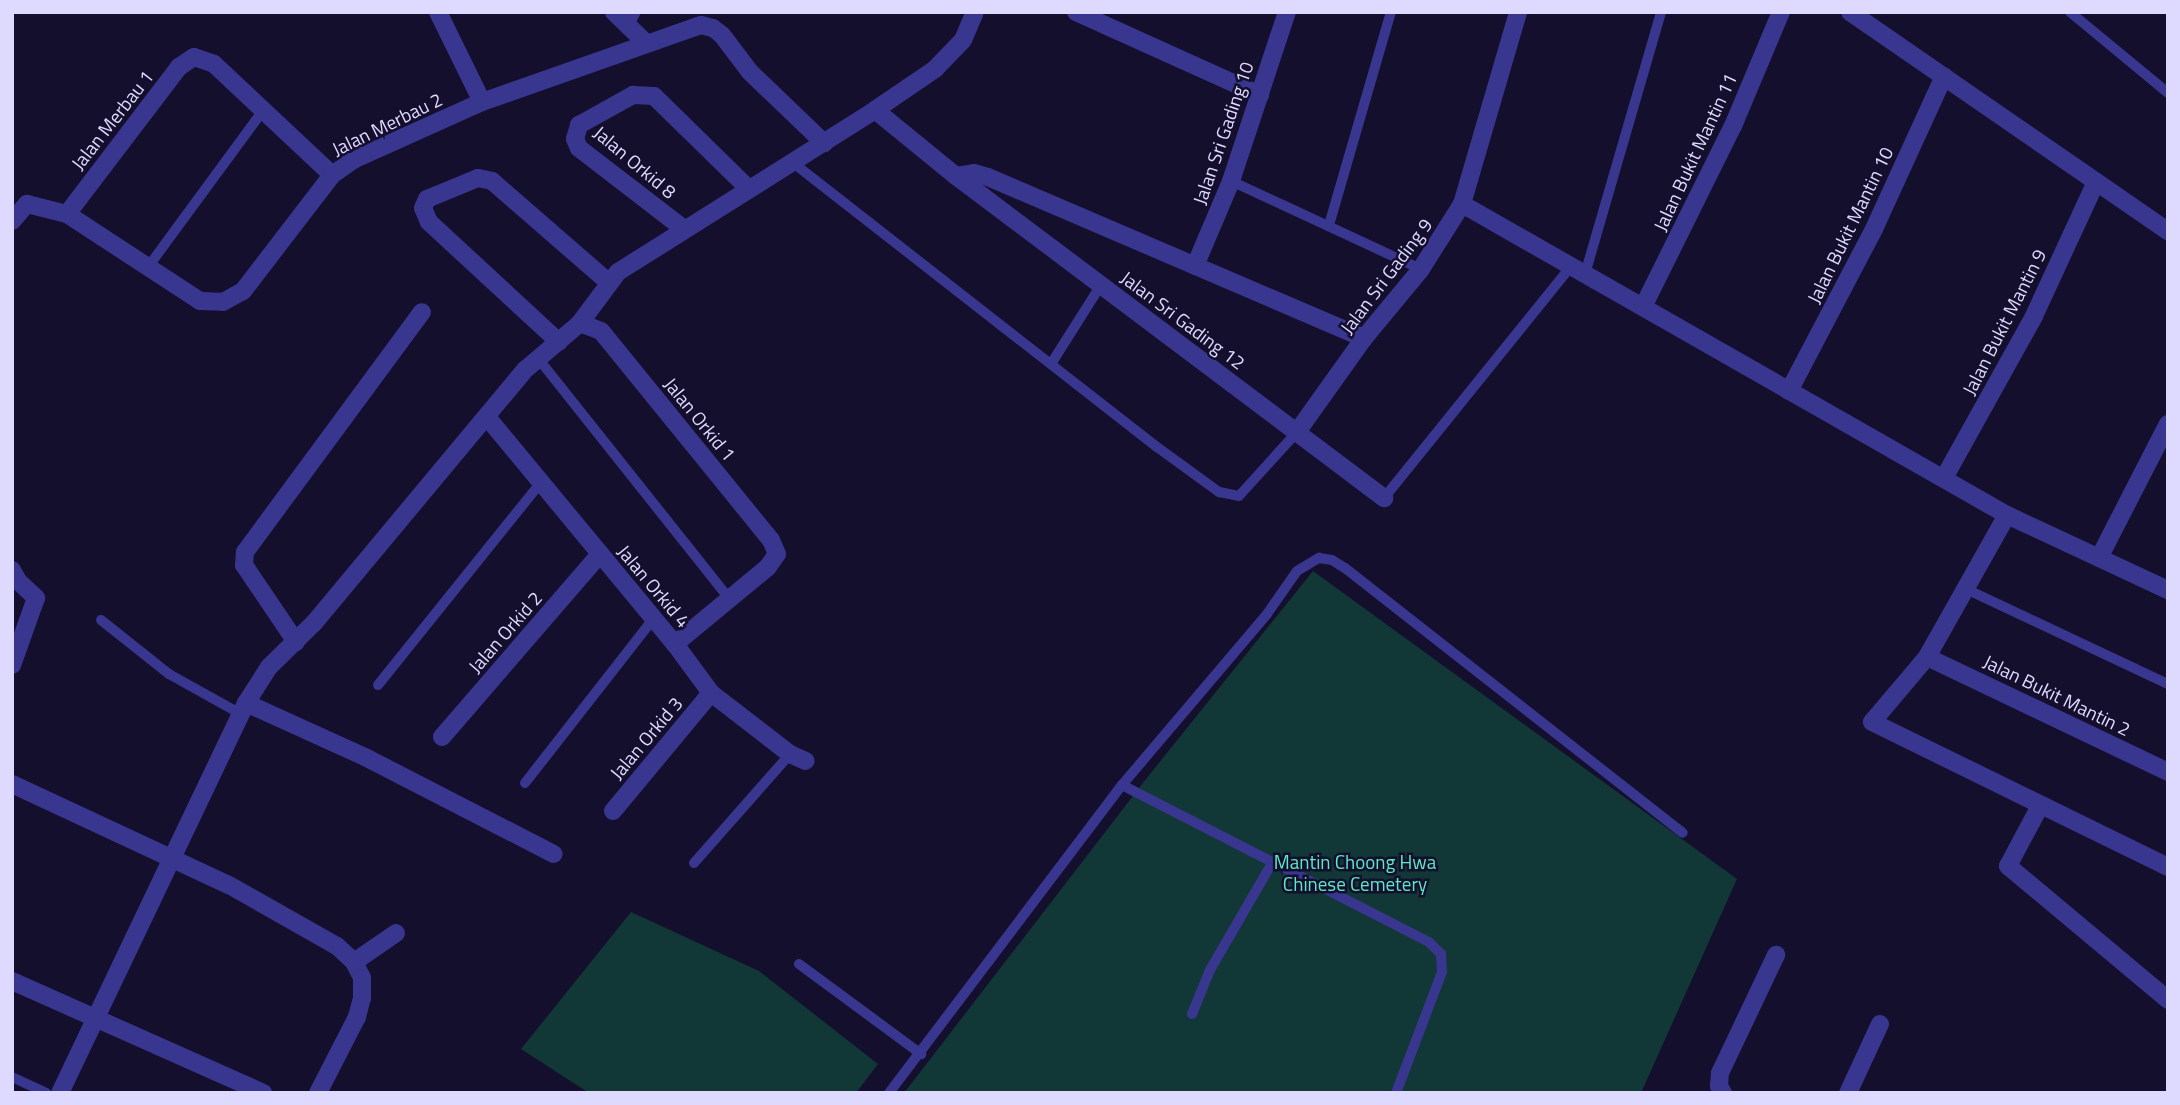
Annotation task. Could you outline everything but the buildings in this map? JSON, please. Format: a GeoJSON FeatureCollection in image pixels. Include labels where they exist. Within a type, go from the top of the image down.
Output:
{"type":"FeatureCollection","features":[{"type":"Feature","properties":{"kind":"street"},"geometry":{"type":"LineString","coordinates":[[438,12],[482,102]]}},
{"type":"Feature","properties":{"kind":"street"},"geometry":{"type":"LineString","coordinates":[[614,12],[633,19],[645,42]]}},
{"type":"Feature","properties":{"kind":"street"},"geometry":{"type":"LineString","coordinates":[[60,1093],[244,709],[269,667],[296,642],[537,357],[580,323],[608,282],[641,256],[875,110],[951,54],[963,40],[975,12]]}},
{"type":"Feature","properties":{"kind":"street"},"geometry":{"type":"LineString","coordinates":[[1076,12],[1260,95]]}},
{"type":"Feature","properties":{"kind":"street","name":"Jalan Sri Gading 10"},"geometry":{"type":"LineString","coordinates":[[1195,266],[1231,181],[1287,12]]}},
{"type":"Feature","properties":{"kind":"street","name":"Jalan Sri Gading 9"},"geometry":{"type":"LineString","coordinates":[[1297,432],[1364,338],[1421,268],[1462,204],[1518,12]]}},
{"type":"Feature","properties":{"kind":"street","name":"Jalan Bukit Mantin 11"},"geometry":{"type":"LineString","coordinates":[[1643,307],[1733,126],[1781,12]]}},
{"type":"Feature","properties":{"kind":"street"},"geometry":{"type":"LineString","coordinates":[[1850,12],[2168,231]]}},
{"type":"Feature","properties":{"kind":"street"},"geometry":{"type":"LineString","coordinates":[[716,20],[750,72],[824,142]]}},
{"type":"Feature","properties":{"kind":"street","name":"Jalan Merbau 2"},"geometry":{"type":"LineString","coordinates":[[12,221],[27,204],[66,214],[200,301],[223,302],[243,290],[332,175],[385,144],[482,102],[645,42],[716,20]]}},
{"type":"Feature","properties":{"kind":"street","name":"Jalan Merbau 1"},"geometry":{"type":"LineString","coordinates":[[66,214],[179,67],[194,57],[214,64],[262,112]]}},
{"type":"Feature","properties":{"kind":"street","name":"Jalan Bukit Mantin 10"},"geometry":{"type":"LineString","coordinates":[[1789,391],[1874,229],[1944,76]]}},
{"type":"Feature","properties":{"kind":"street","name":"Jalan Orkid 8"},"geometry":{"type":"LineString","coordinates":[[684,229],[579,148],[575,139],[579,125],[633,95],[654,96],[748,188]]}},
{"type":"Feature","properties":{"kind":"street","name":"Jalan Sri Gading 12"},"geometry":{"type":"LineString","coordinates":[[875,110],[956,176],[1384,498]]}},
{"type":"Feature","properties":{"kind":"street"},"geometry":{"type":"LineString","coordinates":[[262,112],[332,175]]}},
{"type":"Feature","properties":{"kind":"street","name":"Jalan Sri Gading 12"},"geometry":{"type":"LineString","coordinates":[[956,176],[974,173],[988,177],[1364,338]]}},
{"type":"Feature","properties":{"kind":"street"},"geometry":{"type":"LineString","coordinates":[[559,342],[429,222],[423,208],[427,199],[478,178],[492,181],[608,282]]}},
{"type":"Feature","properties":{"kind":"street","name":"Jalan Bukit Mantin 9"},"geometry":{"type":"LineString","coordinates":[[1944,478],[2034,316],[2096,182]]}},
{"type":"Feature","properties":{"kind":"street"},"geometry":{"type":"LineString","coordinates":[[1462,204],[2007,515],[2168,590]]}},
{"type":"Feature","properties":{"kind":"street"},"geometry":{"type":"LineString","coordinates":[[296,642],[244,565],[245,552],[422,312]]}},
{"type":"Feature","properties":{"kind":"street","name":"Jalan Orkid 1"},"geometry":{"type":"LineString","coordinates":[[580,323],[601,331],[771,540],[777,554],[768,567],[730,600]]}},
{"type":"Feature","properties":{"kind":"street","name":"Jalan Orkid 4"},"geometry":{"type":"LineString","coordinates":[[487,417],[675,643],[711,693],[798,758]]}},
{"type":"Feature","properties":{"kind":"street"},"geometry":{"type":"LineString","coordinates":[[2099,558],[2168,424]]}},
{"type":"Feature","properties":{"kind":"street"},"geometry":{"type":"LineString","coordinates":[[2007,515],[1927,657],[1872,722],[2168,867]]}},
{"type":"Feature","properties":{"kind":"street","name":"Jalan Orkid 2"},"geometry":{"type":"LineString","coordinates":[[442,737],[600,554]]}},
{"type":"Feature","properties":{"kind":"street"},"geometry":{"type":"LineString","coordinates":[[12,665],[36,598],[14,577]]}},
{"type":"Feature","properties":{"kind":"street"},"geometry":{"type":"LineString","coordinates":[[675,643],[730,600]]}},
{"type":"Feature","properties":{"kind":"street","name":"Jalan Bukit Mantin 2"},"geometry":{"type":"LineString","coordinates":[[1927,657],[2168,772]]}},
{"type":"Feature","properties":{"kind":"street","name":"Jalan Orkid 3"},"geometry":{"type":"LineString","coordinates":[[613,811],[711,693]]}},
{"type":"Feature","properties":{"kind":"street"},"geometry":{"type":"LineString","coordinates":[[244,709],[365,757],[554,854]]}},
{"type":"Feature","properties":{"kind":"street"},"geometry":{"type":"LineString","coordinates":[[12,784],[173,857],[337,946],[354,962],[362,978],[360,1007],[318,1093]]}},
{"type":"Feature","properties":{"kind":"street"},"geometry":{"type":"LineString","coordinates":[[2040,806],[2008,866],[2168,1000]]}},
{"type":"Feature","properties":{"kind":"street"},"geometry":{"type":"LineString","coordinates":[[354,962],[396,933]]}},
{"type":"Feature","properties":{"kind":"street"},"geometry":{"type":"LineString","coordinates":[[1723,1093],[1719,1086],[1720,1073],[1776,955]]}},
{"type":"Feature","properties":{"kind":"street"},"geometry":{"type":"LineString","coordinates":[[12,981],[263,1093]]}},
{"type":"Feature","properties":{"kind":"street"},"geometry":{"type":"LineString","coordinates":[[1848,1093],[1880,1024]]}},
{"type":"Feature","properties":{"kind":"lane"},"geometry":{"type":"LineString","coordinates":[[1329,225],[1391,12]]}},
{"type":"Feature","properties":{"kind":"lane"},"geometry":{"type":"LineString","coordinates":[[1384,498],[1578,270],[1661,12]]}},
{"type":"Feature","properties":{"kind":"lane"},"geometry":{"type":"LineString","coordinates":[[2070,12],[2168,93]]}},
{"type":"Feature","properties":{"kind":"lane"},"geometry":{"type":"LineString","coordinates":[[148,267],[262,112]]}},
{"type":"Feature","properties":{"kind":"lane"},"geometry":{"type":"LineString","coordinates":[[792,162],[1051,365],[1219,492],[1239,496],[1297,432]]}},
{"type":"Feature","properties":{"kind":"lane"},"geometry":{"type":"LineString","coordinates":[[1231,181],[1421,268]]}},
{"type":"Feature","properties":{"kind":"lane"},"geometry":{"type":"LineString","coordinates":[[1051,365],[1101,285]]}},
{"type":"Feature","properties":{"kind":"lane"},"geometry":{"type":"LineString","coordinates":[[537,357],[730,600]]}},
{"type":"Feature","properties":{"kind":"lane"},"geometry":{"type":"LineString","coordinates":[[378,685],[541,482]]}},
{"type":"Feature","properties":{"kind":"lane"},"geometry":{"type":"LineString","coordinates":[[889,1093],[921,1055],[1122,785],[1267,614],[1297,571],[1319,558],[1332,560],[1345,568],[1683,833]]}},
{"type":"Feature","properties":{"kind":"lane"},"geometry":{"type":"LineString","coordinates":[[1966,589],[2168,684]]}},
{"type":"Feature","properties":{"kind":"lane"},"geometry":{"type":"LineString","coordinates":[[525,783],[653,619]]}},
{"type":"Feature","properties":{"kind":"lane"},"geometry":{"type":"LineString","coordinates":[[101,620],[169,674],[244,709]]}},
{"type":"Feature","properties":{"kind":"lane"},"geometry":{"type":"LineString","coordinates":[[694,863],[798,758]]}},
{"type":"Feature","properties":{"kind":"lane"},"geometry":{"type":"LineString","coordinates":[[1122,785],[1429,942],[1441,954],[1442,972],[1396,1093]]}},
{"type":"Feature","properties":{"kind":"lane"},"geometry":{"type":"LineString","coordinates":[[1192,1014],[1210,970],[1272,863]]}},
{"type":"Feature","properties":{"kind":"lane"},"geometry":{"type":"LineString","coordinates":[[799,964],[921,1055]]}},
{"type":"Feature","properties":{"kind":"lane"},"geometry":{"type":"LineString","coordinates":[[12,1077],[47,1093]]}},
{"type":"Feature","properties":{"kind":"green space","name":"Mantin Choong Hwa Chinese Cemetery"},"geometry":{"type":"Polygon","coordinates":[[[1313,571],[1737,879],[1641,1093],[904,1093],[1146,779],[1313,571]]]}},
{"type":"Feature","properties":{"kind":"green space"},"geometry":{"type":"Polygon","coordinates":[[[631,912],[759,971],[878,1064],[856,1093],[589,1093],[521,1049],[631,912]]]}}]}
